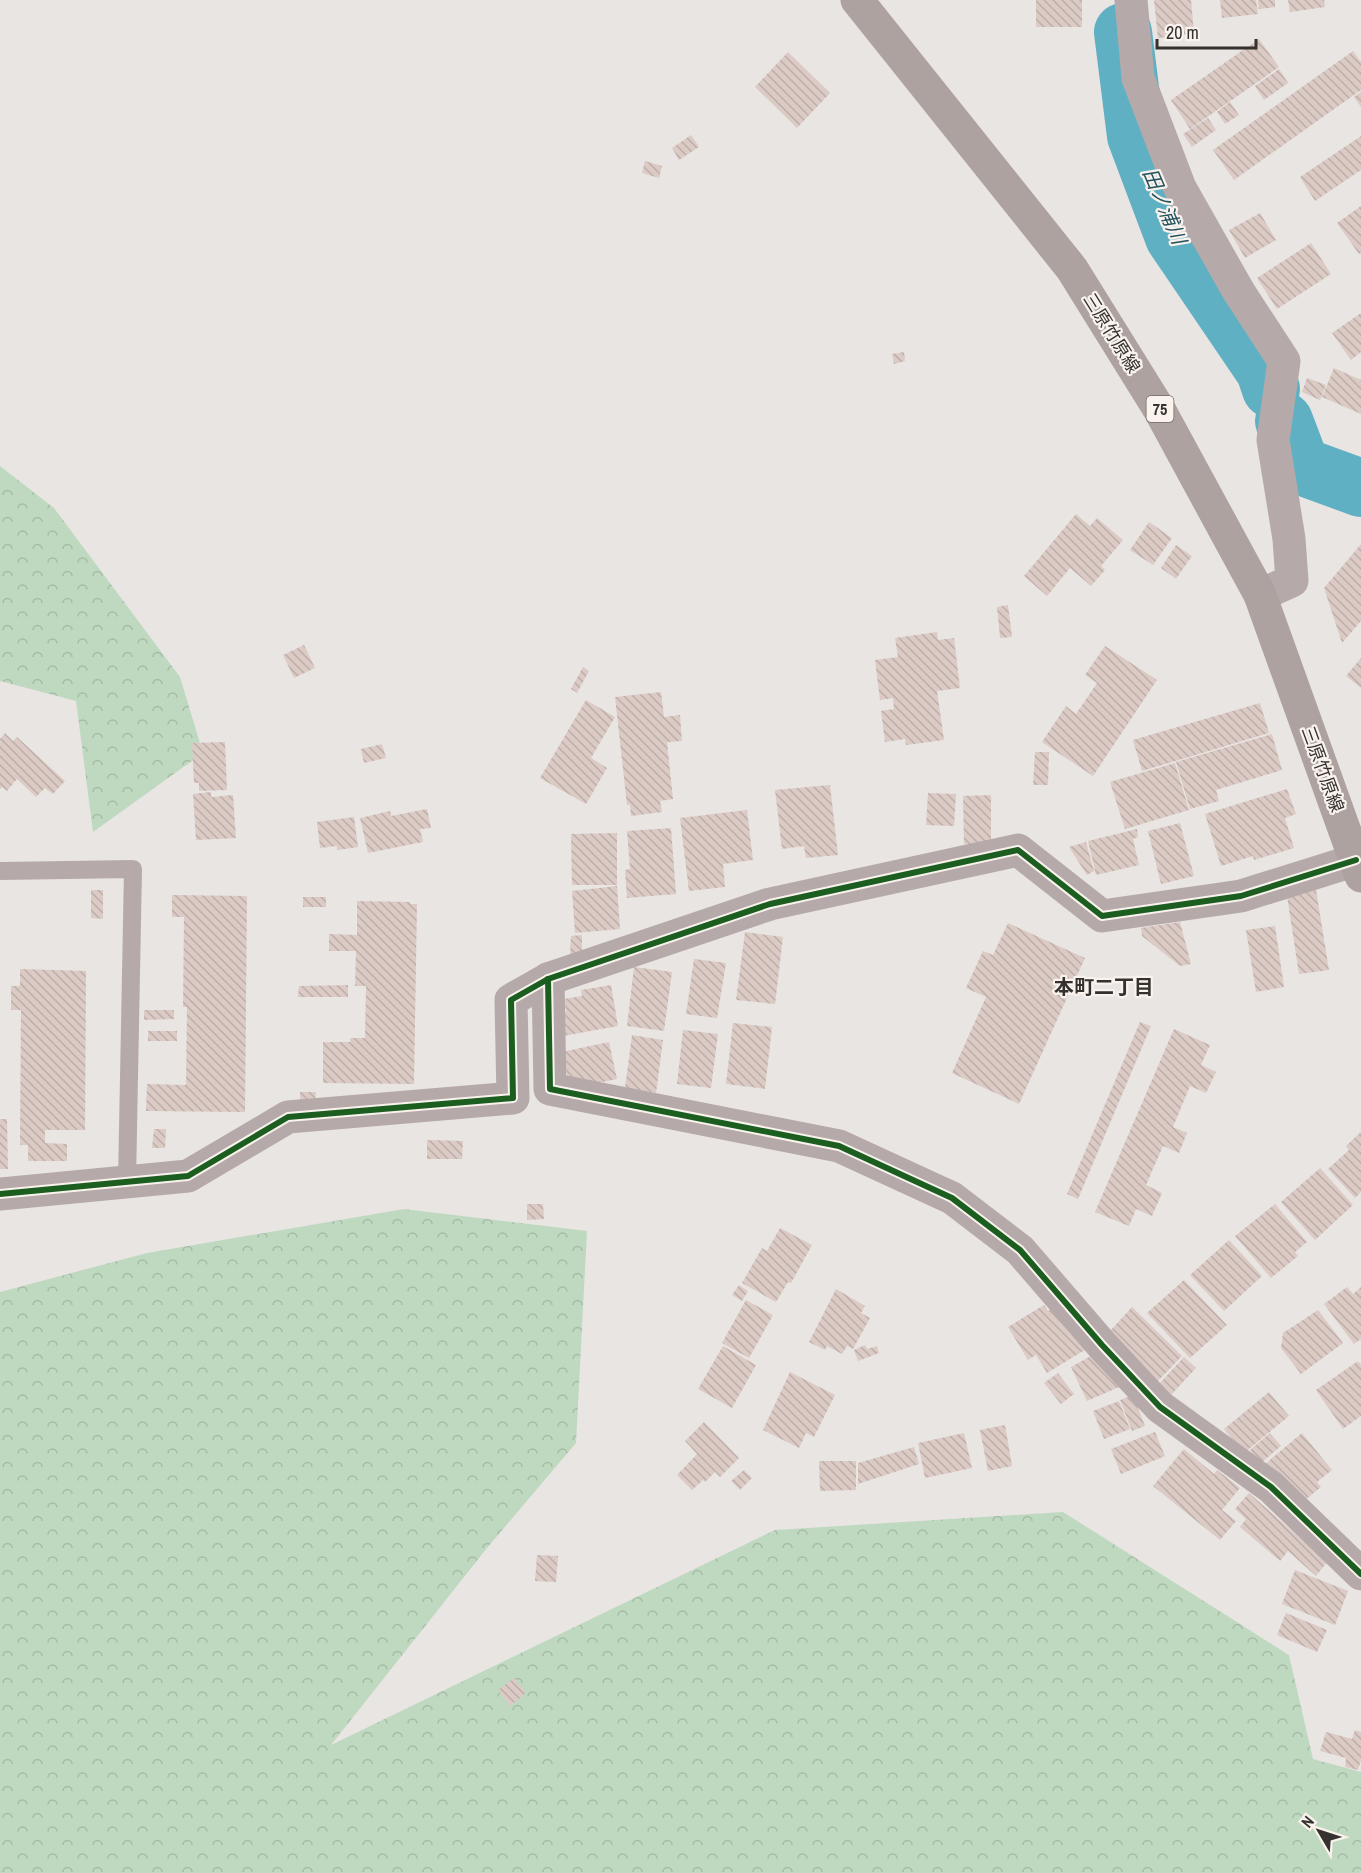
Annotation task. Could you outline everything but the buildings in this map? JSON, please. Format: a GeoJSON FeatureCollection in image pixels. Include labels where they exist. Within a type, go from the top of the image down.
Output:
{"type":"FeatureCollection","features":[{"type":"Feature","properties":{"kind":"main road","name":"三原竹原線"},"geometry":{"type":"LineString","coordinates":[[857,0],[1072,269],[1160,409],[1260,595],[1359,868]]}},
{"type":"Feature","properties":{"kind":"street"},"geometry":{"type":"LineString","coordinates":[[1131,0],[1138,78],[1180,188],[1239,292],[1284,361],[1273,440],[1289,539],[1292,581],[1260,595]]}},
{"type":"Feature","properties":{"kind":"street"},"geometry":{"type":"LineString","coordinates":[[0,1194],[188,1176],[288,1116],[513,1098],[511,1000],[548,979],[770,904],[1018,850],[1102,916],[1241,896],[1359,868]]}},
{"type":"Feature","properties":{"kind":"street"},"geometry":{"type":"LineString","coordinates":[[548,979],[550,1089],[839,1146],[952,1198],[1020,1250],[1102,1345],[1160,1407],[1271,1487],[1361,1574]]}},
{"type":"Feature","properties":{"kind":"lane"},"geometry":{"type":"LineString","coordinates":[[0,871],[133,870],[126,1182]]}},
{"type":"Feature","properties":{"kind":"green space"},"geometry":{"type":"Polygon","coordinates":[[[0,466],[54,508],[180,677],[203,753],[93,832],[76,701],[0,681],[0,466]]]}},
{"type":"Feature","properties":{"kind":"green space"},"geometry":{"type":"Polygon","coordinates":[[[404,1209],[587,1231],[576,1443],[487,1548],[331,1745],[775,1530],[1063,1512],[1289,1655],[1313,1759],[1361,1772],[1361,1873],[0,1873],[0,1292],[147,1253],[404,1209]]]}},
{"type":"Feature","properties":{"kind":"waterway","name":"田ノ浦川"},"geometry":{"type":"LineString","coordinates":[[1123,32],[1136,136],[1174,237],[1265,371],[1271,389]]}},
{"type":"Feature","properties":{"kind":"waterway","name":"田ノ浦川"},"geometry":{"type":"LineString","coordinates":[[1284,421],[1301,466],[1361,488]]}},
{"type":"Feature","properties":{"kind":"cycle path"},"geometry":{"type":"LineString","coordinates":[[0,1194],[188,1176],[288,1117],[513,1098],[511,1000],[548,979],[770,904],[1018,850],[1102,916],[1241,896],[1356,860]]}},
{"type":"Feature","properties":{"kind":"cycle path"},"geometry":{"type":"LineString","coordinates":[[548,979],[550,1089],[839,1146],[952,1198],[1020,1250],[1102,1345],[1160,1407],[1271,1487],[1361,1574]]}},
{"type":"Feature","properties":{"kind":"district","name":"本町二丁目"},"geometry":{"type":"Point","coordinates":[1104,986]}}]}
